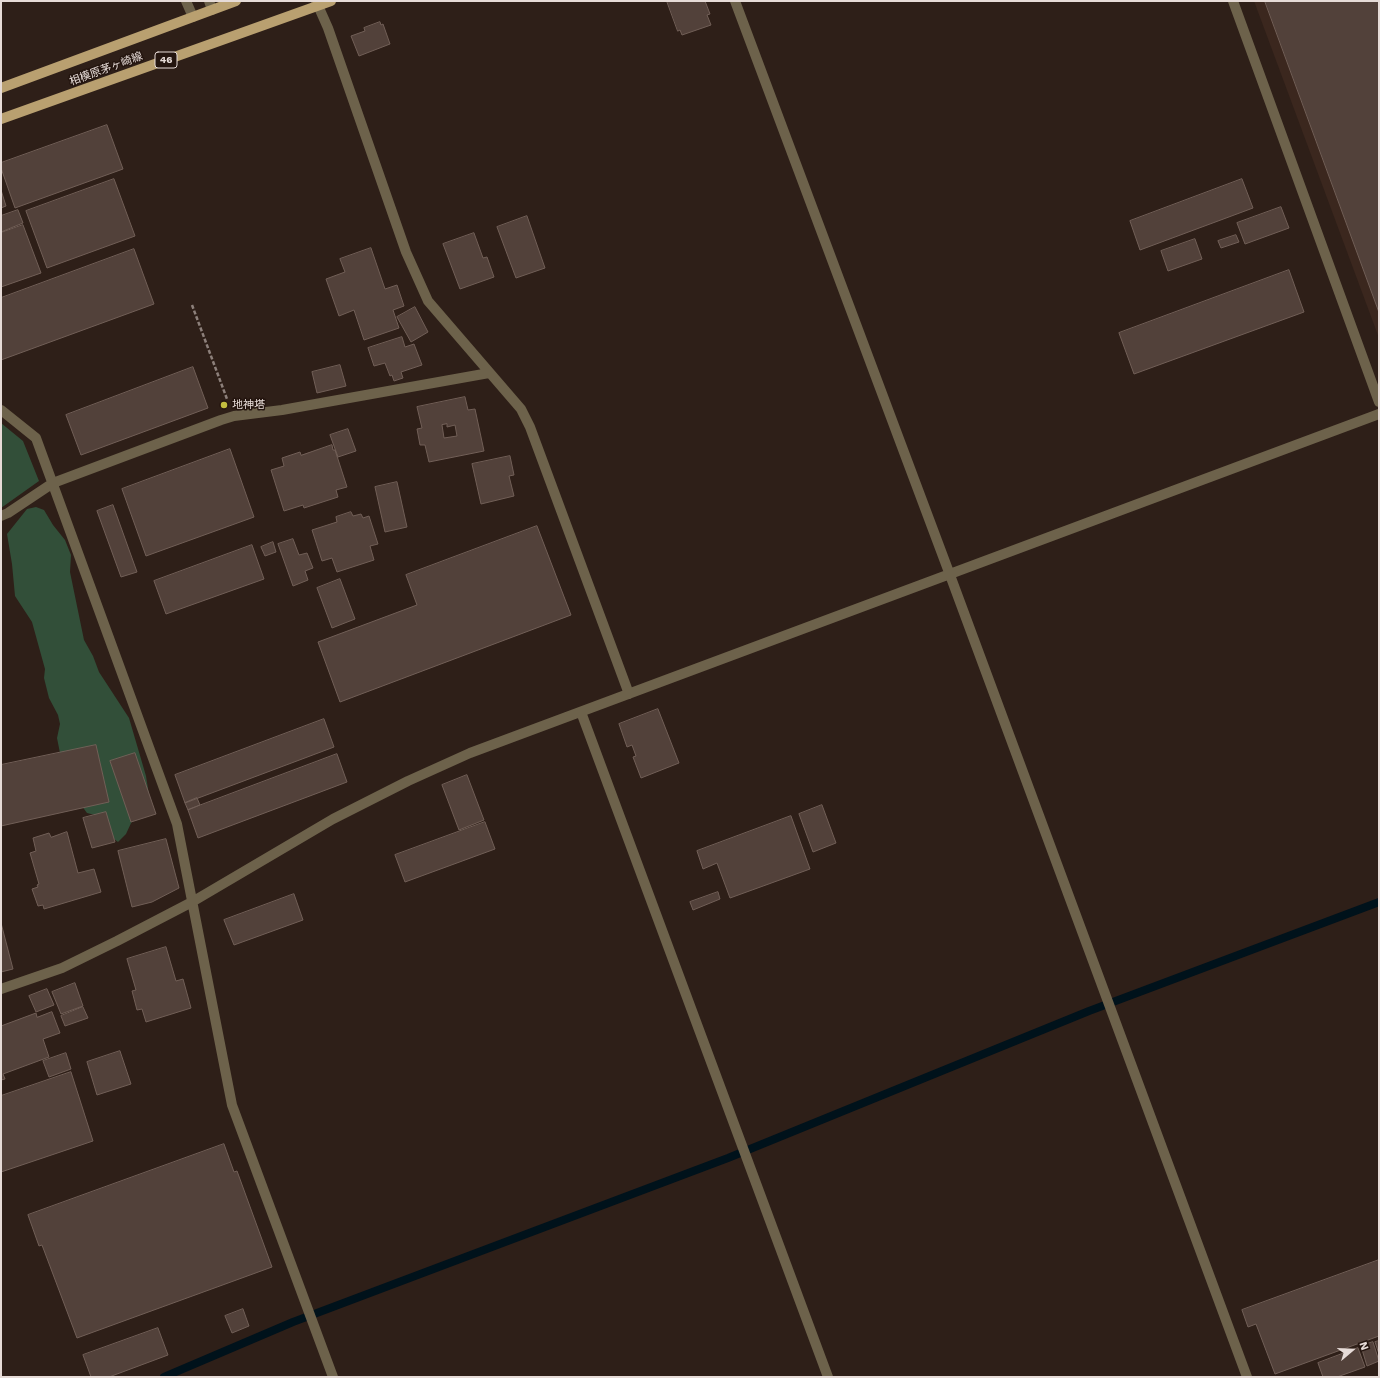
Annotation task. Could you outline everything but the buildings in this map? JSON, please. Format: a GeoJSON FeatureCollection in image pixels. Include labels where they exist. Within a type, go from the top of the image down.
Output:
{"type":"FeatureCollection","features":[{"type":"Feature","properties":{"kind":"main road","name":"相模原茅ヶ崎線"},"geometry":{"type":"LineString","coordinates":[[1,88],[193,17],[210,6],[236,1]]}},
{"type":"Feature","properties":{"kind":"main road","name":"相模原茅ヶ崎線"},"geometry":{"type":"LineString","coordinates":[[1,119],[317,3],[331,1]]}},
{"type":"Feature","properties":{"kind":"street"},"geometry":{"type":"LineString","coordinates":[[186,1],[193,17]]}},
{"type":"Feature","properties":{"kind":"street"},"geometry":{"type":"LineString","coordinates":[[735,1],[950,575],[1247,1377]]}},
{"type":"Feature","properties":{"kind":"street"},"geometry":{"type":"LineString","coordinates":[[1233,1],[1379,402]]}},
{"type":"Feature","properties":{"kind":"street"},"geometry":{"type":"LineString","coordinates":[[317,3],[328,28],[406,252],[428,301],[521,409],[530,427],[629,694]]}},
{"type":"Feature","properties":{"kind":"street"},"geometry":{"type":"LineString","coordinates":[[1,516],[8,513],[53,483],[234,416],[290,409],[489,373]]}},
{"type":"Feature","properties":{"kind":"street"},"geometry":{"type":"LineString","coordinates":[[1,410],[36,438],[177,824],[232,1105],[333,1377]]}},
{"type":"Feature","properties":{"kind":"street"},"geometry":{"type":"LineString","coordinates":[[1,989],[62,968],[192,902],[333,819],[408,781],[470,753],[1379,414]]}},
{"type":"Feature","properties":{"kind":"street"},"geometry":{"type":"LineString","coordinates":[[581,712],[828,1377]]}},
{"type":"Feature","properties":{"kind":"path"},"geometry":{"type":"LineString","coordinates":[[192,305],[234,416]]}},
{"type":"Feature","properties":{"kind":"shaded area"},"geometry":{"type":"Polygon","coordinates":[[[1254,1],[1379,1],[1379,338],[1254,1]]]}},
{"type":"Feature","properties":{"kind":"green space"},"geometry":{"type":"Polygon","coordinates":[[[1,423],[23,441],[39,481],[1,508],[1,423]]]}},
{"type":"Feature","properties":{"kind":"green space"},"geometry":{"type":"Polygon","coordinates":[[[36,507],[44,510],[53,525],[65,540],[71,555],[70,572],[84,640],[93,656],[99,672],[129,718],[146,776],[149,795],[132,821],[126,834],[118,842],[110,836],[99,816],[87,813],[79,802],[60,753],[57,738],[60,724],[58,715],[49,698],[44,678],[45,669],[32,622],[15,596],[7,534],[27,509],[36,507]]]}},
{"type":"Feature","properties":{"kind":"waterway"},"geometry":{"type":"LineString","coordinates":[[164,1377],[293,1322],[728,1158],[1089,1011],[1379,902]]}},
{"type":"Feature","properties":{"kind":"place","name":"地神塔"},"geometry":{"type":"Point","coordinates":[224,405]}}]}
